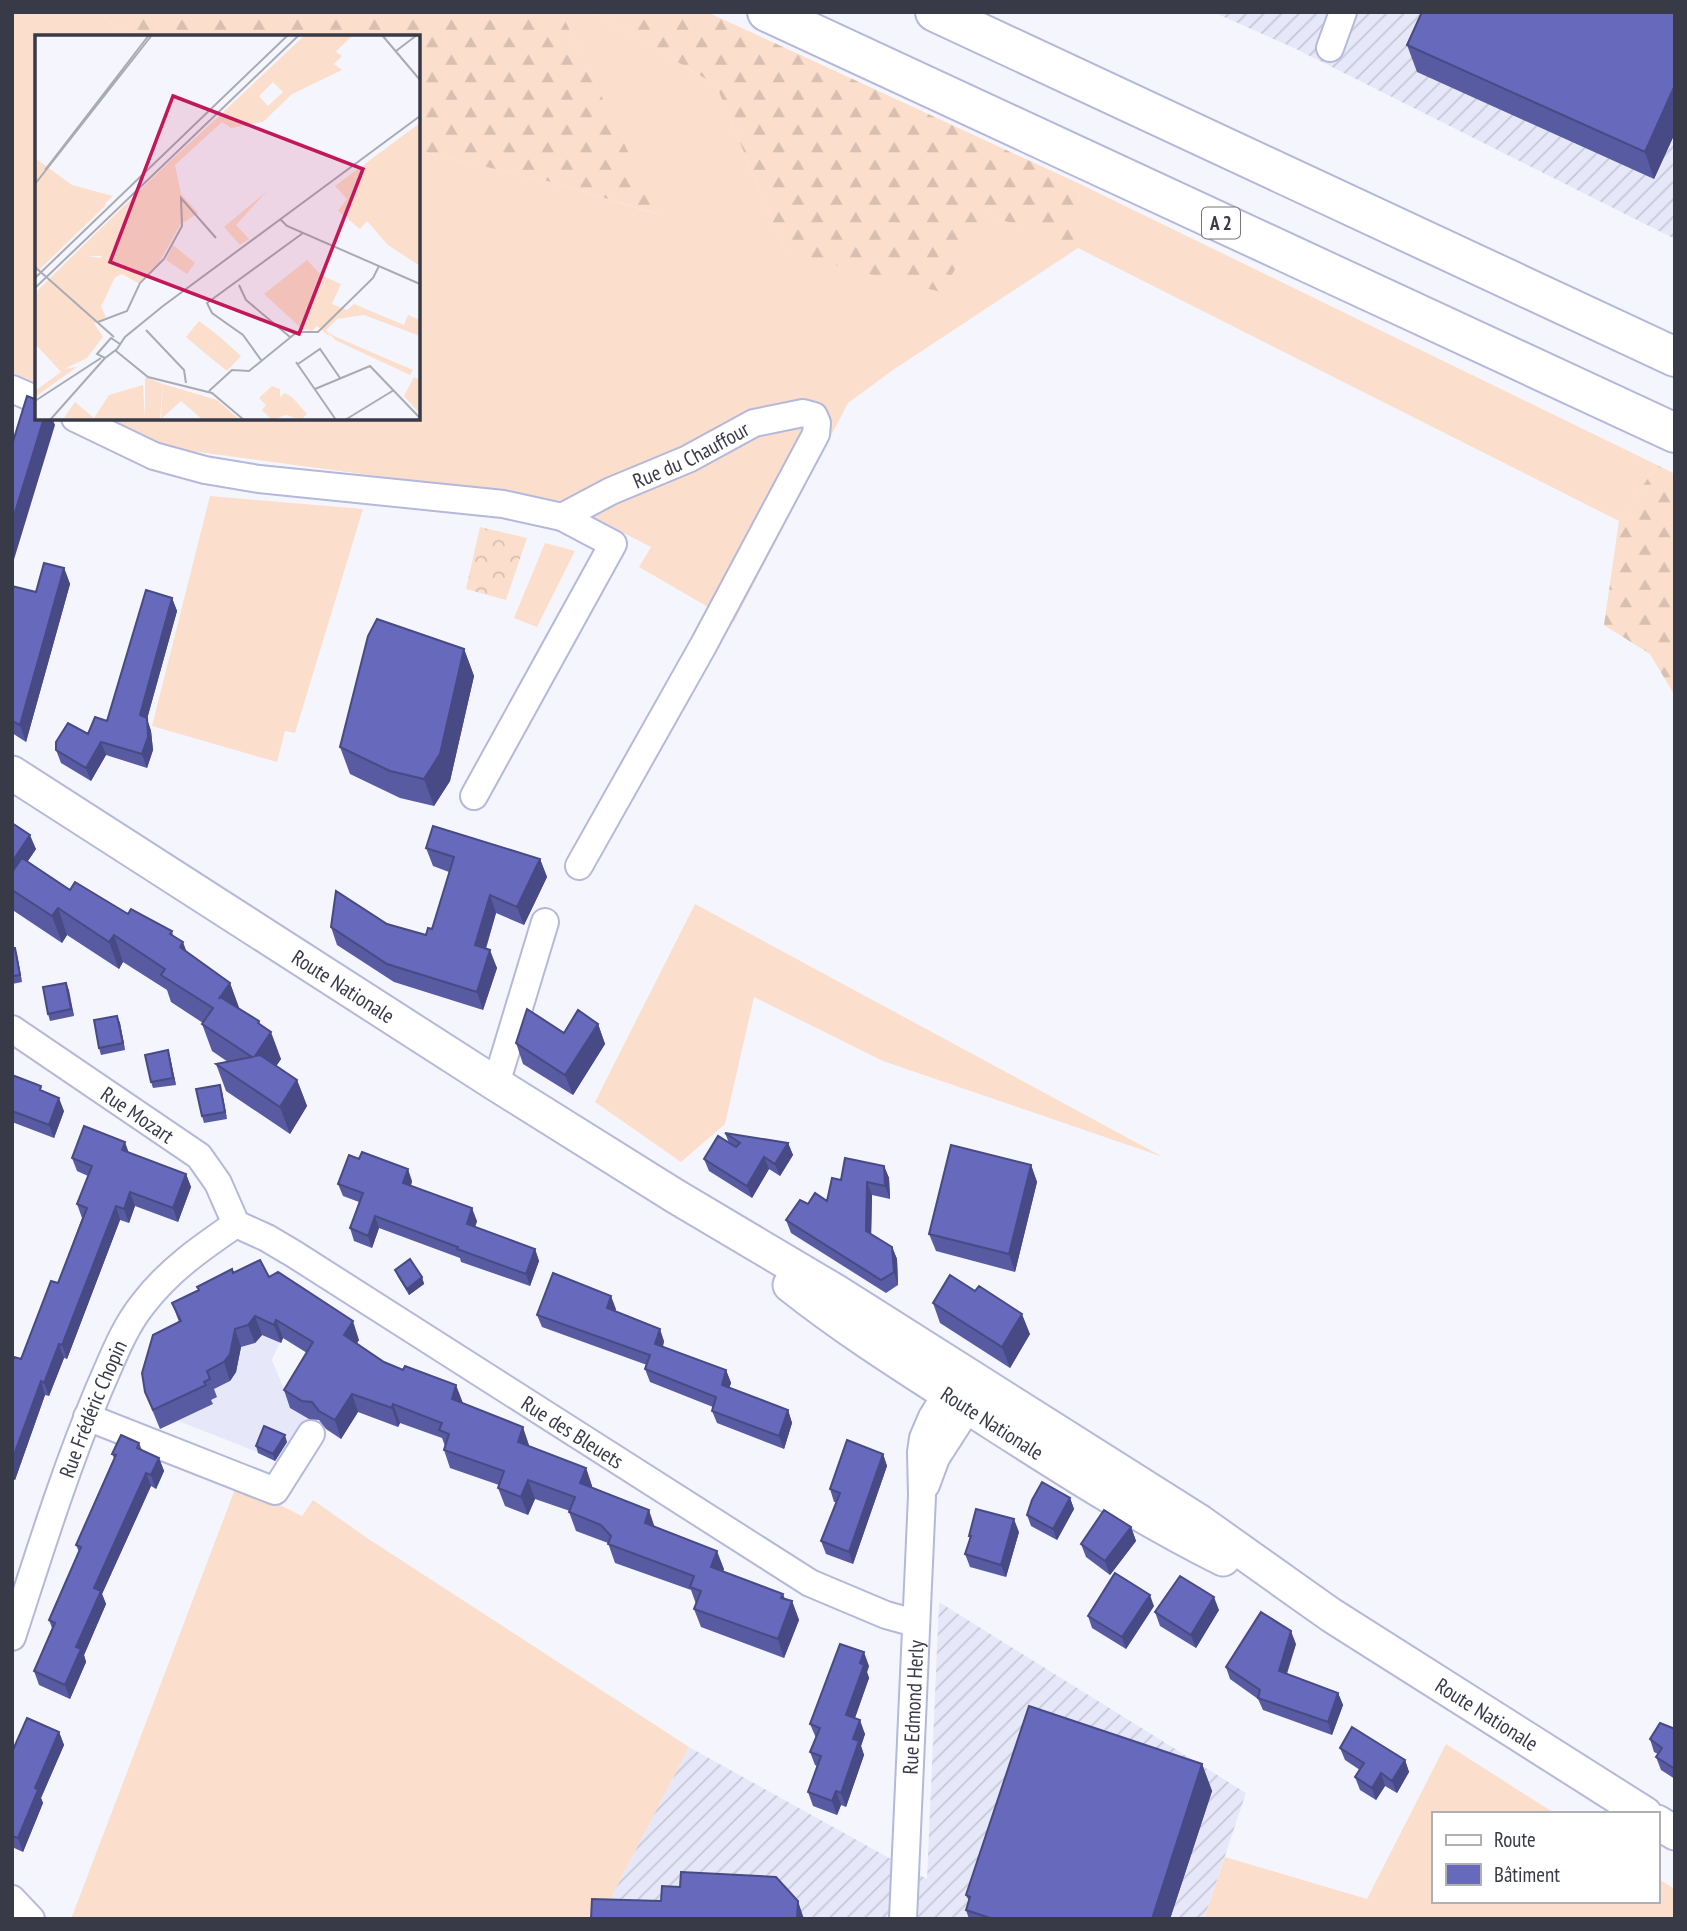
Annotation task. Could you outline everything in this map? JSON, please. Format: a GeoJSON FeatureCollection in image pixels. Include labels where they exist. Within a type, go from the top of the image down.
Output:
{"type":"FeatureCollection","features":[{"type":"Feature","properties":{"kind":"highway","name":"A 2"},"geometry":{"type":"LineString","coordinates":[[767,12],[1675,433]]}},
{"type":"Feature","properties":{"kind":"highway"},"geometry":{"type":"LineString","coordinates":[[935,12],[1675,357]]}},
{"type":"Feature","properties":{"kind":"main road","name":"Route Nationale"},"geometry":{"type":"LineString","coordinates":[[12,773],[496,1084],[675,1196],[818,1280],[1110,1498],[1331,1615],[1642,1812]]}},
{"type":"Feature","properties":{"kind":"main road"},"geometry":{"type":"LineString","coordinates":[[1659,1823],[1675,1833]]}},
{"type":"Feature","properties":{"kind":"street"},"geometry":{"type":"LineString","coordinates":[[1330,48],[1343,12]]}},
{"type":"Feature","properties":{"kind":"street"},"geometry":{"type":"LineString","coordinates":[[12,388],[35,399]]}},
{"type":"Feature","properties":{"kind":"street","name":"Rue du Chauffour"},"geometry":{"type":"LineString","coordinates":[[562,517],[611,491],[688,459],[754,422],[803,413],[814,416],[817,423],[816,435],[703,646],[579,866]]}},
{"type":"Feature","properties":{"kind":"street"},"geometry":{"type":"LineString","coordinates":[[79,420],[154,456],[205,470],[240,477],[503,504],[562,517],[613,544],[474,796]]}},
{"type":"Feature","properties":{"kind":"street"},"geometry":{"type":"LineString","coordinates":[[496,1084],[545,922]]}},
{"type":"Feature","properties":{"kind":"street","name":"Rue Mozart"},"geometry":{"type":"LineString","coordinates":[[12,1029],[199,1156],[218,1183],[236,1224]]}},
{"type":"Feature","properties":{"kind":"street","name":"Rue Frédéric Chopin"},"geometry":{"type":"LineString","coordinates":[[12,1637],[87,1417],[120,1341],[141,1306],[176,1267],[236,1224]]}},
{"type":"Feature","properties":{"kind":"street","name":"Rue des Bleuets"},"geometry":{"type":"LineString","coordinates":[[236,1224],[294,1254],[810,1583],[886,1615],[915,1623]]}},
{"type":"Feature","properties":{"kind":"street","name":"Rue Edmond Herly"},"geometry":{"type":"LineString","coordinates":[[903,1919],[922,1496],[965,1389]]}},
{"type":"Feature","properties":{"kind":"street"},"geometry":{"type":"LineString","coordinates":[[87,1417],[275,1491],[312,1434]]}},
{"type":"Feature","properties":{"kind":"street"},"geometry":{"type":"LineString","coordinates":[[12,1899],[31,1919]]}},
{"type":"Feature","properties":{"kind":"shaded area"},"geometry":{"type":"Polygon","coordinates":[[[1213,12],[1675,12],[1675,239],[1296,49],[1213,12]]]}},
{"type":"Feature","properties":{"kind":"shaded area"},"geometry":{"type":"Polygon","coordinates":[[[286,1328],[272,1360],[291,1406],[310,1417],[283,1462],[178,1421],[160,1429],[151,1410],[155,1355],[286,1328]]]}},
{"type":"Feature","properties":{"kind":"shaded area"},"geometry":{"type":"Polygon","coordinates":[[[939,1602],[1246,1793],[1204,1919],[600,1919],[689,1747],[927,1879],[939,1602]]]}},
{"type":"Feature","properties":{"kind":"green space"},"geometry":{"type":"Polygon","coordinates":[[[12,12],[100,12],[113,24],[133,35],[35,35],[35,384],[12,372],[12,12]]]}},
{"type":"Feature","properties":{"kind":"green space"},"geometry":{"type":"Polygon","coordinates":[[[100,12],[561,12],[658,214],[551,182],[420,151],[420,35],[133,35],[113,24],[100,12]]]}},
{"type":"Feature","properties":{"kind":"green space"},"geometry":{"type":"Polygon","coordinates":[[[561,12],[594,12],[716,85],[786,253],[989,215],[1077,247],[1080,184],[1657,465],[1619,521],[1078,248],[893,370],[848,403],[734,622],[639,567],[651,547],[561,501],[154,446],[105,420],[420,420],[420,151],[551,182],[657,214],[561,12]]]}},
{"type":"Feature","properties":{"kind":"green space"},"geometry":{"type":"Polygon","coordinates":[[[594,12],[707,12],[1080,184],[1078,248],[989,215],[941,292],[786,253],[716,85],[594,12]]]}},
{"type":"Feature","properties":{"kind":"green space"},"geometry":{"type":"Polygon","coordinates":[[[1657,465],[1675,474],[1675,696],[1650,654],[1604,625],[1619,521],[1657,465]]]}},
{"type":"Feature","properties":{"kind":"green space"},"geometry":{"type":"Polygon","coordinates":[[[210,496],[363,509],[295,733],[285,731],[277,762],[152,726],[210,496]]]}},
{"type":"Feature","properties":{"kind":"green space"},"geometry":{"type":"Polygon","coordinates":[[[480,527],[527,538],[506,600],[466,589],[480,527]]]}},
{"type":"Feature","properties":{"kind":"green space"},"geometry":{"type":"Polygon","coordinates":[[[545,543],[575,551],[537,627],[514,618],[545,543]]]}},
{"type":"Feature","properties":{"kind":"green space"},"geometry":{"type":"Polygon","coordinates":[[[695,904],[1163,1157],[883,1061],[754,997],[725,1124],[681,1162],[595,1102],[695,904]]]}},
{"type":"Feature","properties":{"kind":"green space"},"geometry":{"type":"Polygon","coordinates":[[[237,1484],[302,1516],[313,1500],[370,1540],[689,1747],[600,1919],[71,1919],[237,1484]]]}},
{"type":"Feature","properties":{"kind":"green space"},"geometry":{"type":"Polygon","coordinates":[[[1446,1744],[1553,1812],[1432,1812],[1432,1903],[1659,1903],[1659,1879],[1675,1889],[1675,1919],[1204,1919],[1225,1857],[1367,1899],[1446,1744]]]}},
{"type":"Feature","properties":{"kind":"building"},"geometry":{"type":"Polygon","coordinates":[[[1422,12],[1675,12],[1675,85],[1645,152],[1407,45],[1422,12]]]}},
{"type":"Feature","properties":{"kind":"building"},"geometry":{"type":"Polygon","coordinates":[[[27,396],[35,399],[35,420],[43,420],[12,522],[12,445],[27,396]]]}},
{"type":"Feature","properties":{"kind":"building"},"geometry":{"type":"Polygon","coordinates":[[[44,563],[64,568],[20,725],[12,721],[12,586],[36,592],[44,563]]]}},
{"type":"Feature","properties":{"kind":"building"},"geometry":{"type":"Polygon","coordinates":[[[146,590],[172,598],[140,715],[147,718],[148,737],[142,754],[101,742],[86,768],[56,750],[56,742],[68,723],[88,734],[95,717],[107,721],[146,590]]]}},
{"type":"Feature","properties":{"kind":"building"},"geometry":{"type":"Polygon","coordinates":[[[377,619],[464,649],[440,754],[424,779],[390,771],[340,747],[368,636],[377,619]]]}},
{"type":"Feature","properties":{"kind":"building"},"geometry":{"type":"Polygon","coordinates":[[[12,823],[30,835],[12,862],[12,823]]]}},
{"type":"Feature","properties":{"kind":"building"},"geometry":{"type":"Polygon","coordinates":[[[433,826],[540,859],[517,907],[490,895],[475,945],[490,950],[477,992],[387,964],[331,927],[336,891],[387,924],[426,935],[428,928],[432,929],[454,857],[426,848],[433,826]]]}},
{"type":"Feature","properties":{"kind":"building"},"geometry":{"type":"Polygon","coordinates":[[[22,858],[70,890],[75,882],[128,914],[131,909],[172,931],[170,934],[183,942],[180,947],[230,983],[220,997],[259,1021],[258,1023],[271,1032],[255,1056],[260,1055],[297,1080],[280,1107],[216,1064],[252,1057],[202,1024],[213,1008],[161,975],[165,969],[114,935],[109,942],[58,908],[52,916],[12,890],[12,872],[22,858]]]}},
{"type":"Feature","properties":{"kind":"building"},"geometry":{"type":"Polygon","coordinates":[[[12,948],[15,948],[20,975],[12,976],[12,948]]]}},
{"type":"Feature","properties":{"kind":"building"},"geometry":{"type":"Polygon","coordinates":[[[66,983],[71,1009],[48,1014],[43,987],[66,983]]]}},
{"type":"Feature","properties":{"kind":"building"},"geometry":{"type":"Polygon","coordinates":[[[527,1009],[564,1033],[578,1010],[598,1024],[565,1075],[516,1043],[527,1009]]]}},
{"type":"Feature","properties":{"kind":"building"},"geometry":{"type":"Polygon","coordinates":[[[117,1016],[123,1043],[99,1048],[94,1020],[117,1016]]]}},
{"type":"Feature","properties":{"kind":"building"},"geometry":{"type":"Polygon","coordinates":[[[168,1050],[173,1078],[151,1082],[145,1055],[168,1050]]]}},
{"type":"Feature","properties":{"kind":"building"},"geometry":{"type":"Polygon","coordinates":[[[12,1075],[41,1086],[40,1090],[59,1098],[49,1125],[12,1111],[12,1075]]]}},
{"type":"Feature","properties":{"kind":"building"},"geometry":{"type":"Polygon","coordinates":[[[220,1085],[225,1112],[202,1116],[196,1089],[220,1085]]]}},
{"type":"Feature","properties":{"kind":"building"},"geometry":{"type":"Polygon","coordinates":[[[84,1126],[125,1142],[122,1150],[186,1174],[173,1208],[130,1192],[124,1209],[116,1206],[62,1345],[59,1344],[44,1383],[41,1381],[12,1460],[12,1363],[14,1357],[21,1359],[51,1281],[58,1283],[87,1208],[77,1204],[92,1166],[72,1158],[84,1126]]]}},
{"type":"Feature","properties":{"kind":"building"},"geometry":{"type":"Polygon","coordinates":[[[725,1133],[788,1143],[775,1164],[764,1157],[747,1186],[704,1159],[718,1136],[736,1147],[740,1143],[725,1133]]]}},
{"type":"Feature","properties":{"kind":"building"},"geometry":{"type":"Polygon","coordinates":[[[951,1145],[1031,1165],[1009,1254],[929,1234],[951,1145]]]}},
{"type":"Feature","properties":{"kind":"building"},"geometry":{"type":"Polygon","coordinates":[[[362,1152],[408,1169],[403,1183],[472,1208],[467,1224],[535,1249],[526,1274],[375,1216],[368,1236],[350,1228],[363,1193],[338,1184],[349,1155],[359,1159],[362,1152]]]}},
{"type":"Feature","properties":{"kind":"building"},"geometry":{"type":"Polygon","coordinates":[[[845,1158],[884,1166],[885,1186],[867,1182],[866,1231],[892,1247],[894,1272],[881,1280],[786,1220],[800,1200],[808,1204],[815,1193],[827,1201],[832,1178],[841,1180],[845,1158]]]}},
{"type":"Feature","properties":{"kind":"building"},"geometry":{"type":"Polygon","coordinates":[[[410,1259],[422,1277],[407,1289],[395,1270],[410,1259]]]}},
{"type":"Feature","properties":{"kind":"building"},"geometry":{"type":"Polygon","coordinates":[[[260,1260],[269,1277],[278,1272],[353,1321],[344,1335],[384,1362],[403,1370],[405,1366],[456,1385],[452,1399],[523,1427],[518,1442],[586,1468],[580,1483],[649,1510],[645,1523],[717,1551],[711,1567],[783,1594],[781,1598],[792,1601],[778,1639],[694,1609],[701,1591],[690,1587],[694,1576],[608,1544],[611,1536],[601,1525],[569,1512],[575,1497],[528,1480],[521,1497],[498,1488],[504,1471],[444,1450],[449,1434],[439,1430],[442,1423],[393,1404],[392,1408],[352,1394],[335,1420],[319,1411],[312,1402],[302,1401],[284,1390],[313,1342],[276,1320],[274,1325],[255,1316],[248,1325],[235,1329],[230,1354],[224,1362],[207,1371],[210,1379],[204,1382],[206,1385],[153,1410],[145,1392],[142,1373],[153,1335],[181,1321],[172,1303],[232,1269],[233,1273],[260,1260]]]}},
{"type":"Feature","properties":{"kind":"building"},"geometry":{"type":"Polygon","coordinates":[[[553,1273],[611,1296],[607,1308],[660,1329],[655,1344],[726,1370],[722,1385],[788,1410],[779,1436],[712,1411],[716,1397],[645,1369],[650,1355],[537,1315],[553,1273]]]}},
{"type":"Feature","properties":{"kind":"building"},"geometry":{"type":"Polygon","coordinates":[[[950,1275],[975,1291],[979,1286],[1022,1314],[1002,1347],[933,1303],[950,1275]]]}},
{"type":"Feature","properties":{"kind":"building"},"geometry":{"type":"Polygon","coordinates":[[[264,1426],[285,1435],[273,1454],[256,1446],[264,1426]]]}},
{"type":"Feature","properties":{"kind":"building"},"geometry":{"type":"Polygon","coordinates":[[[121,1435],[139,1443],[137,1448],[159,1458],[151,1475],[146,1473],[94,1588],[101,1591],[76,1647],[81,1649],[65,1685],[34,1671],[55,1623],[49,1620],[81,1547],[76,1545],[116,1455],[112,1454],[121,1435]]]}},
{"type":"Feature","properties":{"kind":"building"},"geometry":{"type":"Polygon","coordinates":[[[847,1440],[883,1454],[849,1552],[821,1541],[840,1493],[830,1489],[847,1440]]]}},
{"type":"Feature","properties":{"kind":"building"},"geometry":{"type":"Polygon","coordinates":[[[1042,1482],[1070,1498],[1053,1529],[1027,1515],[1042,1482]]]}},
{"type":"Feature","properties":{"kind":"building"},"geometry":{"type":"Polygon","coordinates":[[[976,1509],[1014,1519],[1001,1565],[965,1554],[976,1509]]]}},
{"type":"Feature","properties":{"kind":"building"},"geometry":{"type":"Polygon","coordinates":[[[1104,1510],[1131,1527],[1105,1561],[1081,1544],[1104,1510]]]}},
{"type":"Feature","properties":{"kind":"building"},"geometry":{"type":"Polygon","coordinates":[[[1115,1573],[1150,1595],[1122,1637],[1088,1616],[1115,1573]]]}},
{"type":"Feature","properties":{"kind":"building"},"geometry":{"type":"Polygon","coordinates":[[[1180,1576],[1214,1597],[1191,1635],[1155,1612],[1180,1576]]]}},
{"type":"Feature","properties":{"kind":"building"},"geometry":{"type":"Polygon","coordinates":[[[1261,1612],[1291,1631],[1279,1671],[1338,1693],[1328,1722],[1258,1698],[1260,1690],[1226,1667],[1261,1612]]]}},
{"type":"Feature","properties":{"kind":"building"},"geometry":{"type":"Polygon","coordinates":[[[840,1644],[864,1652],[860,1663],[864,1665],[846,1715],[860,1720],[853,1739],[859,1741],[841,1793],[836,1791],[832,1801],[808,1792],[821,1756],[810,1752],[820,1728],[810,1724],[840,1644]]]}},
{"type":"Feature","properties":{"kind":"building"},"geometry":{"type":"Polygon","coordinates":[[[1029,1706],[1202,1764],[1152,1919],[993,1919],[966,1910],[970,1897],[966,1895],[1029,1706]]]}},
{"type":"Feature","properties":{"kind":"building"},"geometry":{"type":"Polygon","coordinates":[[[27,1718],[59,1732],[35,1788],[38,1790],[18,1838],[12,1836],[12,1752],[27,1718]]]}},
{"type":"Feature","properties":{"kind":"building"},"geometry":{"type":"Polygon","coordinates":[[[1660,1723],[1675,1729],[1675,1769],[1656,1757],[1662,1748],[1650,1739],[1660,1723]]]}},
{"type":"Feature","properties":{"kind":"building"},"geometry":{"type":"Polygon","coordinates":[[[1352,1727],[1405,1760],[1392,1781],[1381,1773],[1372,1788],[1355,1777],[1364,1763],[1340,1748],[1352,1727]]]}},
{"type":"Feature","properties":{"kind":"building"},"geometry":{"type":"Polygon","coordinates":[[[681,1872],[776,1877],[798,1901],[797,1919],[591,1919],[592,1899],[661,1901],[662,1886],[680,1887],[681,1872]]]}}]}
